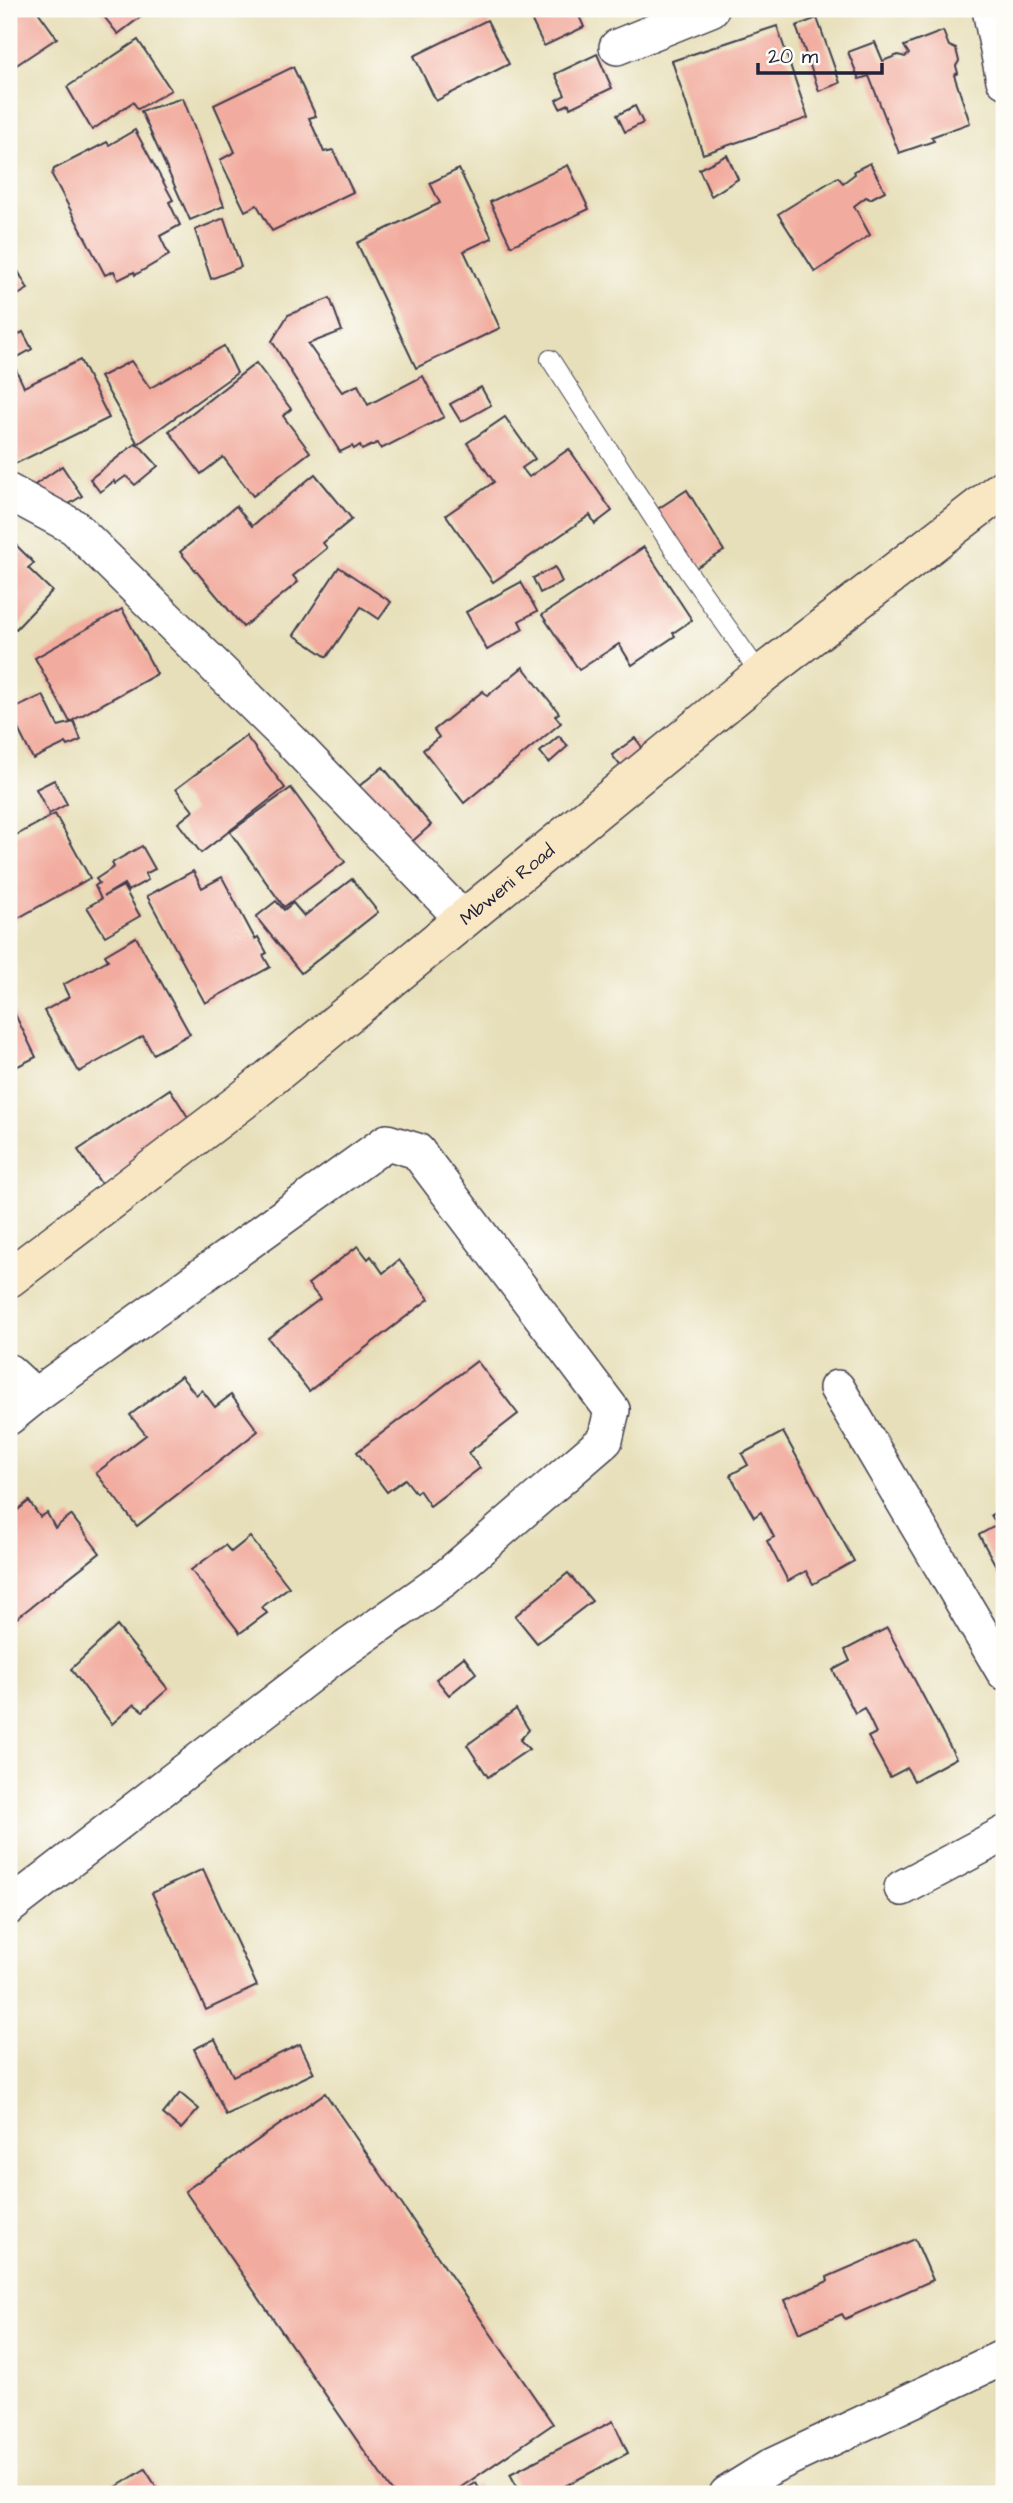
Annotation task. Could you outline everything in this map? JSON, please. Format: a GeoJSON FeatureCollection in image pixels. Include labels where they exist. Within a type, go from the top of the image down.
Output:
{"type":"FeatureCollection","features":[{"type":"Feature","properties":{"kind":"street"},"geometry":{"type":"LineString","coordinates":[[617,47],[711,9]]}},
{"type":"Feature","properties":{"kind":"street"},"geometry":{"type":"LineString","coordinates":[[990,9],[1004,80]]}},
{"type":"Feature","properties":{"kind":"street","name":"Mbweni Road"},"geometry":{"type":"LineString","coordinates":[[9,1278],[242,1101],[761,675],[1004,488]]}},
{"type":"Feature","properties":{"kind":"street"},"geometry":{"type":"LineString","coordinates":[[9,492],[74,527],[292,742],[463,919]]}},
{"type":"Feature","properties":{"kind":"street"},"geometry":{"type":"LineString","coordinates":[[9,1372],[22,1407],[387,1142],[416,1152],[612,1410],[605,1440],[443,1580],[332,1658],[9,1907]]}},
{"type":"Feature","properties":{"kind":"street"},"geometry":{"type":"LineString","coordinates":[[837,1388],[1004,1672]]}},
{"type":"Feature","properties":{"kind":"street"},"geometry":{"type":"LineString","coordinates":[[902,1888],[1004,1834]]}},
{"type":"Feature","properties":{"kind":"street"},"geometry":{"type":"LineString","coordinates":[[727,2494],[772,2466],[1000,2369]]}},
{"type":"Feature","properties":{"kind":"lane"},"geometry":{"type":"LineString","coordinates":[[550,359],[689,573],[761,675]]}},
{"type":"Feature","properties":{"kind":"building"},"geometry":{"type":"Polygon","coordinates":[[[9,9],[36,9],[57,38],[9,70],[9,9]]]}},
{"type":"Feature","properties":{"kind":"building"},"geometry":{"type":"Polygon","coordinates":[[[98,9],[151,9],[118,34],[98,9]]]}},
{"type":"Feature","properties":{"kind":"building"},"geometry":{"type":"Polygon","coordinates":[[[541,9],[576,9],[584,27],[544,46],[529,15],[541,9]]]}},
{"type":"Feature","properties":{"kind":"building"},"geometry":{"type":"Polygon","coordinates":[[[817,18],[840,83],[819,91],[796,26],[817,18]]]}},
{"type":"Feature","properties":{"kind":"building"},"geometry":{"type":"Polygon","coordinates":[[[487,20],[509,64],[436,101],[414,56],[487,20]]]}},
{"type":"Feature","properties":{"kind":"building"},"geometry":{"type":"Polygon","coordinates":[[[777,26],[808,118],[703,154],[672,61],[777,26]]]}},
{"type":"Feature","properties":{"kind":"building"},"geometry":{"type":"Polygon","coordinates":[[[943,31],[949,46],[956,49],[959,61],[956,66],[958,73],[954,75],[970,123],[931,137],[934,141],[899,153],[869,76],[859,79],[848,52],[875,42],[883,61],[898,55],[905,57],[909,54],[904,46],[943,31]]]}},
{"type":"Feature","properties":{"kind":"building"},"geometry":{"type":"Polygon","coordinates":[[[138,40],[171,90],[138,109],[133,102],[92,130],[67,87],[138,40]]]}},
{"type":"Feature","properties":{"kind":"building"},"geometry":{"type":"Polygon","coordinates":[[[597,54],[612,88],[570,108],[569,104],[560,108],[556,100],[565,95],[555,74],[597,54]]]}},
{"type":"Feature","properties":{"kind":"building"},"geometry":{"type":"Polygon","coordinates":[[[293,67],[316,116],[309,118],[324,152],[333,150],[353,192],[272,231],[257,205],[245,211],[220,160],[235,152],[214,105],[293,67]]]}},
{"type":"Feature","properties":{"kind":"building"},"geometry":{"type":"Polygon","coordinates":[[[183,98],[224,206],[190,220],[141,111],[183,98]]]}},
{"type":"Feature","properties":{"kind":"building"},"geometry":{"type":"Polygon","coordinates":[[[635,106],[643,123],[625,132],[617,115],[635,106]]]}},
{"type":"Feature","properties":{"kind":"building"},"geometry":{"type":"Polygon","coordinates":[[[135,130],[173,200],[169,202],[180,225],[160,236],[169,255],[135,275],[134,272],[118,280],[114,271],[105,275],[52,175],[54,169],[107,142],[109,145],[135,130]]]}},
{"type":"Feature","properties":{"kind":"building"},"geometry":{"type":"Polygon","coordinates":[[[727,155],[738,179],[711,196],[699,169],[727,155]]]}},
{"type":"Feature","properties":{"kind":"building"},"geometry":{"type":"Polygon","coordinates":[[[870,163],[885,191],[870,199],[866,197],[854,206],[870,235],[815,272],[778,214],[838,177],[843,183],[855,174],[854,171],[870,163]]]}},
{"type":"Feature","properties":{"kind":"building"},"geometry":{"type":"Polygon","coordinates":[[[568,165],[589,209],[511,246],[490,202],[568,165]]]}},
{"type":"Feature","properties":{"kind":"building"},"geometry":{"type":"Polygon","coordinates":[[[459,169],[492,238],[464,251],[500,328],[416,368],[357,243],[440,203],[430,183],[459,169]]]}},
{"type":"Feature","properties":{"kind":"building"},"geometry":{"type":"Polygon","coordinates":[[[224,218],[241,267],[211,279],[195,230],[224,218]]]}},
{"type":"Feature","properties":{"kind":"building"},"geometry":{"type":"Polygon","coordinates":[[[9,255],[28,289],[9,300],[9,255]]]}},
{"type":"Feature","properties":{"kind":"building"},"geometry":{"type":"Polygon","coordinates":[[[330,298],[342,331],[308,344],[342,392],[358,385],[368,405],[423,376],[444,417],[381,449],[377,443],[362,450],[360,445],[340,452],[272,341],[288,315],[330,298]]]}},
{"type":"Feature","properties":{"kind":"building"},"geometry":{"type":"Polygon","coordinates":[[[23,332],[32,349],[14,359],[11,353],[9,354],[9,340],[23,332]]]}},
{"type":"Feature","properties":{"kind":"building"},"geometry":{"type":"Polygon","coordinates":[[[224,346],[237,373],[138,444],[100,377],[131,361],[150,388],[224,346]]]}},
{"type":"Feature","properties":{"kind":"building"},"geometry":{"type":"Polygon","coordinates":[[[9,355],[24,387],[80,360],[109,418],[13,465],[9,456],[9,355]]]}},
{"type":"Feature","properties":{"kind":"building"},"geometry":{"type":"Polygon","coordinates":[[[256,363],[291,409],[283,416],[310,452],[253,496],[223,457],[201,474],[169,431],[256,363]]]}},
{"type":"Feature","properties":{"kind":"building"},"geometry":{"type":"Polygon","coordinates":[[[481,387],[491,405],[461,422],[450,404],[481,387]]]}},
{"type":"Feature","properties":{"kind":"building"},"geometry":{"type":"Polygon","coordinates":[[[505,417],[535,459],[522,468],[529,477],[569,449],[612,511],[595,524],[590,515],[493,582],[446,515],[494,482],[467,443],[505,417]]]}},
{"type":"Feature","properties":{"kind":"building"},"geometry":{"type":"Polygon","coordinates":[[[135,444],[158,466],[135,485],[126,476],[100,492],[90,479],[135,444]]]}},
{"type":"Feature","properties":{"kind":"building"},"geometry":{"type":"Polygon","coordinates":[[[62,466],[82,496],[59,510],[29,489],[62,466]]]}},
{"type":"Feature","properties":{"kind":"building"},"geometry":{"type":"Polygon","coordinates":[[[315,474],[352,519],[323,543],[327,548],[293,576],[298,582],[243,627],[180,552],[236,506],[252,526],[315,474]]]}},
{"type":"Feature","properties":{"kind":"building"},"geometry":{"type":"Polygon","coordinates":[[[687,490],[724,551],[692,570],[656,510],[687,490]]]}},
{"type":"Feature","properties":{"kind":"building"},"geometry":{"type":"Polygon","coordinates":[[[9,538],[34,563],[28,568],[52,591],[16,629],[9,623],[9,538]]]}},
{"type":"Feature","properties":{"kind":"building"},"geometry":{"type":"Polygon","coordinates":[[[644,547],[692,620],[673,633],[675,636],[632,665],[619,644],[579,670],[542,615],[644,547]]]}},
{"type":"Feature","properties":{"kind":"building"},"geometry":{"type":"Polygon","coordinates":[[[339,567],[391,602],[379,619],[361,607],[327,657],[294,635],[339,567]]]}},
{"type":"Feature","properties":{"kind":"building"},"geometry":{"type":"Polygon","coordinates":[[[555,567],[562,582],[540,593],[533,578],[555,567]]]}},
{"type":"Feature","properties":{"kind":"building"},"geometry":{"type":"Polygon","coordinates":[[[521,582],[537,611],[519,621],[523,629],[487,650],[466,612],[521,582]]]}},
{"type":"Feature","properties":{"kind":"building"},"geometry":{"type":"Polygon","coordinates":[[[122,609],[157,674],[70,722],[35,658],[122,609]]]}},
{"type":"Feature","properties":{"kind":"building"},"geometry":{"type":"Polygon","coordinates":[[[523,667],[559,713],[555,716],[561,723],[464,803],[423,750],[439,737],[434,730],[483,691],[487,696],[523,667]]]}},
{"type":"Feature","properties":{"kind":"building"},"geometry":{"type":"Polygon","coordinates":[[[43,695],[58,726],[74,722],[81,740],[68,746],[66,743],[33,759],[9,711],[43,695]]]}},
{"type":"Feature","properties":{"kind":"building"},"geometry":{"type":"Polygon","coordinates":[[[246,736],[285,788],[201,853],[178,823],[193,811],[176,789],[246,736]]]}},
{"type":"Feature","properties":{"kind":"building"},"geometry":{"type":"Polygon","coordinates":[[[559,736],[568,746],[549,763],[540,752],[559,736]]]}},
{"type":"Feature","properties":{"kind":"building"},"geometry":{"type":"Polygon","coordinates":[[[635,738],[645,751],[623,769],[612,755],[635,738]]]}},
{"type":"Feature","properties":{"kind":"building"},"geometry":{"type":"Polygon","coordinates":[[[383,767],[431,825],[407,846],[358,787],[383,767]]]}},
{"type":"Feature","properties":{"kind":"building"},"geometry":{"type":"Polygon","coordinates":[[[54,780],[67,804],[49,814],[36,789],[54,780]]]}},
{"type":"Feature","properties":{"kind":"building"},"geometry":{"type":"Polygon","coordinates":[[[291,788],[345,862],[284,907],[230,832],[291,788]]]}},
{"type":"Feature","properties":{"kind":"building"},"geometry":{"type":"Polygon","coordinates":[[[55,814],[90,878],[9,923],[9,839],[55,814]]]}},
{"type":"Feature","properties":{"kind":"building"},"geometry":{"type":"Polygon","coordinates":[[[142,846],[155,869],[145,874],[148,880],[128,891],[124,884],[104,896],[123,886],[140,916],[105,936],[87,907],[101,899],[95,886],[99,883],[96,879],[114,867],[112,863],[142,846]]]}},
{"type":"Feature","properties":{"kind":"building"},"geometry":{"type":"Polygon","coordinates":[[[193,871],[202,888],[222,877],[255,939],[258,937],[267,953],[263,955],[270,967],[205,1003],[147,896],[193,871]]]}},
{"type":"Feature","properties":{"kind":"building"},"geometry":{"type":"Polygon","coordinates":[[[352,879],[378,912],[301,973],[256,917],[276,901],[284,910],[293,903],[304,916],[352,879]]]}},
{"type":"Feature","properties":{"kind":"building"},"geometry":{"type":"Polygon","coordinates":[[[136,937],[190,1034],[153,1054],[143,1036],[79,1072],[44,1011],[69,997],[63,985],[108,960],[105,955],[136,937]]]}},
{"type":"Feature","properties":{"kind":"building"},"geometry":{"type":"Polygon","coordinates":[[[9,1002],[36,1057],[10,1070],[9,1068],[9,1002]]]}},
{"type":"Feature","properties":{"kind":"building"},"geometry":{"type":"Polygon","coordinates":[[[170,1089],[193,1125],[102,1185],[78,1150],[170,1089]]]}},
{"type":"Feature","properties":{"kind":"building"},"geometry":{"type":"Polygon","coordinates":[[[358,1246],[368,1259],[371,1256],[383,1273],[399,1260],[429,1299],[309,1391],[268,1338],[320,1299],[308,1284],[358,1246]]]}},
{"type":"Feature","properties":{"kind":"building"},"geometry":{"type":"Polygon","coordinates":[[[477,1361],[518,1414],[468,1453],[480,1468],[430,1506],[419,1490],[416,1493],[405,1479],[387,1492],[357,1452],[477,1361]]]}},
{"type":"Feature","properties":{"kind":"building"},"geometry":{"type":"Polygon","coordinates":[[[181,1376],[196,1395],[202,1390],[215,1407],[231,1395],[258,1431],[137,1526],[96,1473],[146,1435],[130,1415],[181,1376]]]}},
{"type":"Feature","properties":{"kind":"building"},"geometry":{"type":"Polygon","coordinates":[[[783,1432],[854,1561],[813,1584],[806,1571],[788,1581],[767,1541],[774,1537],[761,1512],[754,1517],[730,1475],[748,1465],[742,1454],[783,1432]]]}},
{"type":"Feature","properties":{"kind":"building"},"geometry":{"type":"Polygon","coordinates":[[[29,1501],[40,1517],[47,1513],[55,1528],[71,1515],[100,1553],[9,1624],[9,1517],[29,1501]]]}},
{"type":"Feature","properties":{"kind":"building"},"geometry":{"type":"Polygon","coordinates":[[[1004,1508],[1002,1577],[979,1535],[997,1525],[991,1515],[1004,1508]]]}},
{"type":"Feature","properties":{"kind":"building"},"geometry":{"type":"Polygon","coordinates":[[[250,1537],[289,1587],[262,1607],[267,1613],[240,1633],[191,1570],[225,1545],[231,1552],[250,1537]]]}},
{"type":"Feature","properties":{"kind":"building"},"geometry":{"type":"Polygon","coordinates":[[[568,1573],[592,1601],[537,1643],[515,1616],[568,1573]]]}},
{"type":"Feature","properties":{"kind":"building"},"geometry":{"type":"Polygon","coordinates":[[[117,1626],[168,1689],[143,1711],[134,1704],[112,1724],[71,1669],[117,1626]]]}},
{"type":"Feature","properties":{"kind":"building"},"geometry":{"type":"Polygon","coordinates":[[[887,1628],[956,1758],[914,1781],[907,1768],[890,1777],[868,1737],[876,1733],[864,1708],[855,1713],[833,1670],[850,1661],[845,1650],[887,1628]]]}},
{"type":"Feature","properties":{"kind":"building"},"geometry":{"type":"Polygon","coordinates":[[[464,1657],[476,1673],[449,1695],[436,1679],[464,1657]]]}},
{"type":"Feature","properties":{"kind":"building"},"geometry":{"type":"Polygon","coordinates":[[[516,1709],[529,1730],[520,1740],[529,1749],[488,1777],[467,1745],[516,1709]]]}},
{"type":"Feature","properties":{"kind":"building"},"geometry":{"type":"Polygon","coordinates":[[[203,1869],[257,1986],[206,2010],[152,1893],[203,1869]]]}},
{"type":"Feature","properties":{"kind":"building"},"geometry":{"type":"Polygon","coordinates":[[[215,2039],[233,2076],[300,2044],[314,2073],[226,2115],[194,2049],[215,2039]]]}},
{"type":"Feature","properties":{"kind":"building"},"geometry":{"type":"Polygon","coordinates":[[[180,2093],[199,2109],[181,2129],[163,2114],[180,2093]]]}},
{"type":"Feature","properties":{"kind":"building"},"geometry":{"type":"Polygon","coordinates":[[[325,2093],[553,2424],[451,2494],[394,2494],[185,2191],[325,2093]]]}},
{"type":"Feature","properties":{"kind":"building"},"geometry":{"type":"Polygon","coordinates":[[[915,2239],[933,2280],[845,2319],[842,2314],[799,2333],[785,2300],[828,2281],[827,2277],[915,2239]]]}},
{"type":"Feature","properties":{"kind":"building"},"geometry":{"type":"Polygon","coordinates":[[[613,2421],[628,2453],[550,2494],[521,2494],[510,2474],[613,2421]]]}},
{"type":"Feature","properties":{"kind":"building"},"geometry":{"type":"Polygon","coordinates":[[[145,2469],[161,2494],[113,2494],[111,2490],[145,2469]]]}},
{"type":"Feature","properties":{"kind":"building"},"geometry":{"type":"Polygon","coordinates":[[[476,2483],[482,2494],[458,2494],[476,2483]]]}}]}
